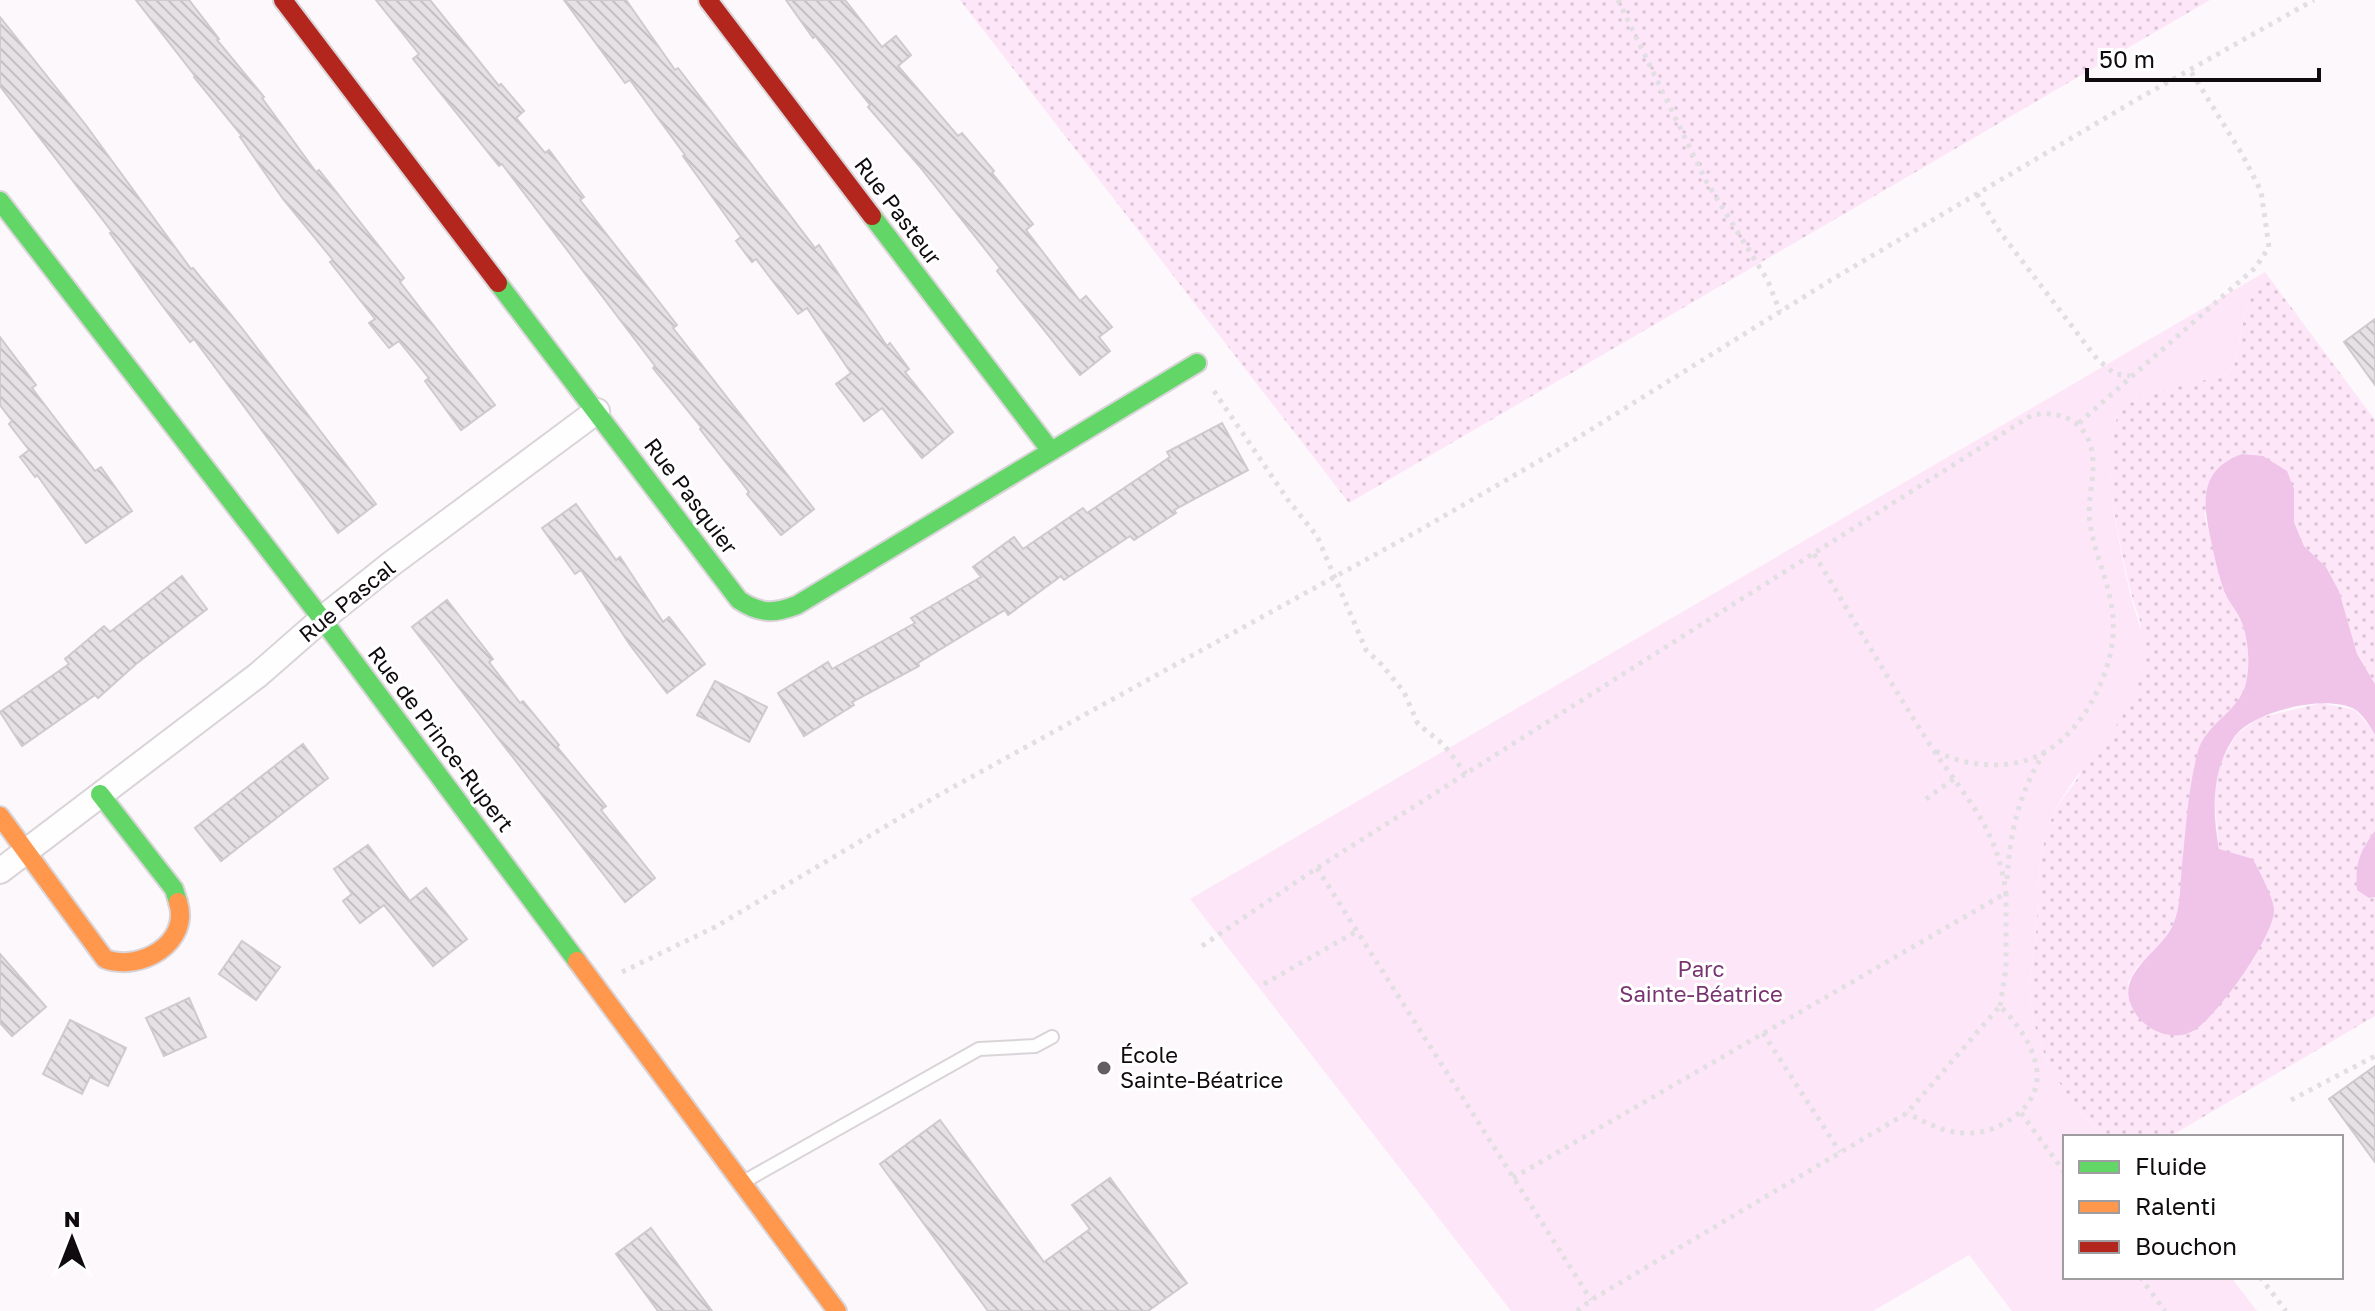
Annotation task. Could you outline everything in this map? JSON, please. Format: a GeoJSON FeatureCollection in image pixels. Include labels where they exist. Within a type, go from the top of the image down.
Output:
{"type":"FeatureCollection","features":[{"type":"Feature","properties":{"kind":"street","name":"Rue Pasquier"},"geometry":{"type":"LineString","coordinates":[[283,0],[739,600],[756,612],[777,613],[797,605],[1197,363]]}},
{"type":"Feature","properties":{"kind":"street","name":"Rue Pasteur"},"geometry":{"type":"LineString","coordinates":[[708,0],[1051,451]]}},
{"type":"Feature","properties":{"kind":"street","name":"Rue de Prince-Rupert"},"geometry":{"type":"LineString","coordinates":[[0,201],[322,619],[837,1311]]}},
{"type":"Feature","properties":{"kind":"street","name":"Rue Pascal"},"geometry":{"type":"LineString","coordinates":[[0,871],[258,675],[391,564],[597,411]]}},
{"type":"Feature","properties":{"kind":"street"},"geometry":{"type":"LineString","coordinates":[[0,816],[105,959],[120,964],[137,962],[167,944],[177,932],[182,919],[174,889],[100,794]]}},
{"type":"Feature","properties":{"kind":"lane"},"geometry":{"type":"LineString","coordinates":[[742,1183],[979,1049],[1035,1046],[1052,1037]]}},
{"type":"Feature","properties":{"kind":"path"},"geometry":{"type":"LineString","coordinates":[[1618,0],[1706,181],[1768,281],[1780,312]]}},
{"type":"Feature","properties":{"kind":"path"},"geometry":{"type":"LineString","coordinates":[[596,985],[715,927],[937,796],[1558,450],[1977,194],[2314,0]]}},
{"type":"Feature","properties":{"kind":"path"},"geometry":{"type":"LineString","coordinates":[[2079,423],[2256,267],[2269,247],[2261,191],[2190,70]]}},
{"type":"Feature","properties":{"kind":"path"},"geometry":{"type":"LineString","coordinates":[[1977,194],[2000,232],[2097,359],[2115,374],[2131,376]]}},
{"type":"Feature","properties":{"kind":"path"},"geometry":{"type":"LineString","coordinates":[[1197,363],[1234,423],[1317,536],[1366,650],[1404,692],[1418,724],[1444,745],[1466,774]]}},
{"type":"Feature","properties":{"kind":"path"},"geometry":{"type":"LineString","coordinates":[[1202,946],[1317,868],[2032,415],[2064,415],[2079,423],[2091,442],[2090,522],[2110,589],[2113,635],[2104,678],[2094,697],[2063,738],[2045,752],[2025,760],[1972,764],[1947,758],[1934,750]]}},
{"type":"Feature","properties":{"kind":"path"},"geometry":{"type":"LineString","coordinates":[[1814,554],[1934,750],[1993,839],[2003,870],[2006,893]]}},
{"type":"Feature","properties":{"kind":"path"},"geometry":{"type":"LineString","coordinates":[[1577,1311],[1907,1113],[2000,1006],[2006,969],[2009,852],[2022,792],[2045,752]]}},
{"type":"Feature","properties":{"kind":"path"},"geometry":{"type":"LineString","coordinates":[[1926,799],[1955,778]]}},
{"type":"Feature","properties":{"kind":"path"},"geometry":{"type":"LineString","coordinates":[[1317,868],[1591,1300]]}},
{"type":"Feature","properties":{"kind":"path"},"geometry":{"type":"LineString","coordinates":[[1513,1178],[2006,893]]}},
{"type":"Feature","properties":{"kind":"path"},"geometry":{"type":"LineString","coordinates":[[1264,984],[1357,931]]}},
{"type":"Feature","properties":{"kind":"path"},"geometry":{"type":"LineString","coordinates":[[1907,1113],[1933,1126],[1964,1133],[1997,1129],[2021,1113],[2036,1092],[2037,1068],[2031,1046],[2019,1025],[2000,1006]]}},
{"type":"Feature","properties":{"kind":"path"},"geometry":{"type":"LineString","coordinates":[[1763,1033],[1840,1152]]}},
{"type":"Feature","properties":{"kind":"path"},"geometry":{"type":"LineString","coordinates":[[2291,1100],[2375,1056]]}},
{"type":"Feature","properties":{"kind":"path"},"geometry":{"type":"LineString","coordinates":[[2021,1113],[2063,1170]]}},
{"type":"Feature","properties":{"kind":"path"},"geometry":{"type":"LineString","coordinates":[[2141,1279],[2165,1311]]}},
{"type":"Feature","properties":{"kind":"path"},"geometry":{"type":"LineString","coordinates":[[2262,1279],[2286,1311]]}},
{"type":"Feature","properties":{"kind":"green space"},"geometry":{"type":"Polygon","coordinates":[[[960,0],[2210,0],[1349,503],[960,0]]]}},
{"type":"Feature","properties":{"kind":"green space"},"geometry":{"type":"Polygon","coordinates":[[[2265,272],[2375,420],[2375,684],[2357,654],[2339,591],[2326,567],[2304,546],[2294,521],[2294,489],[2204,513],[2225,594],[2242,622],[2249,649],[2247,680],[2241,698],[2227,713],[2194,772],[2181,894],[2174,923],[2164,942],[2137,967],[2128,983],[2132,1008],[2219,850],[2214,793],[2220,763],[2237,734],[2259,718],[2321,703],[2355,710],[2375,735],[2375,831],[2364,846],[2369,898],[2375,897],[2375,1016],[2172,1135],[2104,1135],[2077,1107],[2053,1072],[2037,1033],[2030,991],[2045,838],[2057,808],[2086,762],[2141,627],[2113,502],[2110,453],[2113,431],[2119,414],[2138,399],[2230,373],[2255,289],[2265,272]]]}},
{"type":"Feature","properties":{"kind":"green space","name":"Parc Sainte-Béatrice"},"geometry":{"type":"Polygon","coordinates":[[[2265,272],[2248,306],[2238,353],[2230,373],[2138,399],[2119,414],[2113,432],[2110,455],[2114,508],[2144,651],[2132,698],[2108,737],[2066,792],[2049,826],[2040,865],[2030,991],[2037,1033],[2053,1072],[2077,1107],[2104,1135],[2063,1135],[2063,1279],[2233,1279],[2257,1311],[2012,1311],[1969,1255],[1873,1311],[1511,1311],[1190,899],[2265,272]]]}},
{"type":"Feature","properties":{"kind":"shaded area"},"geometry":{"type":"Polygon","coordinates":[[[2242,454],[2263,456],[2287,471],[2294,489],[2294,522],[2304,546],[2326,567],[2339,591],[2357,654],[2375,684],[2375,735],[2356,710],[2328,703],[2274,712],[2245,727],[2235,736],[2221,763],[2215,791],[2219,849],[2253,859],[2273,904],[2272,921],[2255,956],[2214,1012],[2191,1032],[2166,1034],[2151,1028],[2138,1017],[2129,998],[2129,986],[2133,975],[2167,936],[2176,918],[2198,751],[2208,733],[2237,702],[2246,683],[2246,638],[2220,580],[2206,503],[2210,480],[2217,469],[2242,454]]]}},
{"type":"Feature","properties":{"kind":"shaded area"},"geometry":{"type":"Polygon","coordinates":[[[2375,831],[2375,897],[2369,898],[2357,890],[2357,873],[2365,845],[2375,831]]]}},
{"type":"Feature","properties":{"kind":"building"},"geometry":{"type":"Polygon","coordinates":[[[136,0],[189,0],[264,97],[316,172],[319,170],[404,278],[400,282],[495,405],[461,430],[425,381],[429,378],[399,341],[389,348],[369,323],[375,319],[330,262],[333,260],[283,199],[242,136],[136,0]]]}},
{"type":"Feature","properties":{"kind":"building"},"geometry":{"type":"Polygon","coordinates":[[[376,0],[430,0],[499,86],[501,84],[524,111],[516,118],[545,153],[549,150],[584,197],[580,200],[677,325],[673,328],[814,509],[781,535],[747,494],[749,492],[702,428],[653,368],[655,366],[502,164],[499,166],[413,59],[419,54],[376,0]]]}},
{"type":"Feature","properties":{"kind":"building"},"geometry":{"type":"Polygon","coordinates":[[[564,0],[626,0],[675,70],[678,68],[815,248],[819,245],[887,346],[890,343],[909,369],[905,372],[953,432],[922,458],[882,408],[864,421],[836,384],[851,373],[807,308],[798,314],[756,259],[752,262],[736,241],[741,237],[685,155],[630,80],[625,83],[564,0]]]}},
{"type":"Feature","properties":{"kind":"building"},"geometry":{"type":"Polygon","coordinates":[[[786,0],[845,0],[882,47],[896,36],[911,55],[898,66],[958,136],[962,133],[994,171],[992,173],[1033,224],[1026,230],[1080,301],[1086,296],[1112,327],[1099,337],[1110,351],[1080,375],[997,271],[1000,268],[868,107],[870,105],[815,36],[813,38],[786,0]]]}},
{"type":"Feature","properties":{"kind":"building"},"geometry":{"type":"Polygon","coordinates":[[[0,17],[85,124],[191,269],[241,327],[376,504],[338,533],[194,339],[190,342],[155,296],[112,232],[0,86],[0,17]]]}},
{"type":"Feature","properties":{"kind":"building"},"geometry":{"type":"Polygon","coordinates":[[[2375,319],[2375,385],[2344,342],[2375,319]]]}},
{"type":"Feature","properties":{"kind":"building"},"geometry":{"type":"Polygon","coordinates":[[[0,337],[36,385],[32,388],[95,471],[101,467],[132,511],[86,543],[37,475],[35,477],[20,457],[29,450],[9,424],[12,421],[0,405],[0,337]]]}},
{"type":"Feature","properties":{"kind":"building"},"geometry":{"type":"Polygon","coordinates":[[[1222,423],[1248,470],[1174,510],[1176,513],[1134,540],[1130,536],[1064,580],[1061,576],[1008,615],[1005,610],[918,663],[919,666],[852,702],[854,705],[804,736],[778,693],[828,662],[832,669],[915,623],[911,618],[981,577],[973,567],[1014,537],[1023,549],[1083,508],[1087,513],[1170,457],[1167,452],[1222,423]]]}},
{"type":"Feature","properties":{"kind":"building"},"geometry":{"type":"Polygon","coordinates":[[[576,504],[616,560],[620,557],[663,622],[669,617],[705,664],[667,693],[630,645],[581,570],[575,574],[542,528],[576,504]]]}},
{"type":"Feature","properties":{"kind":"building"},"geometry":{"type":"Polygon","coordinates":[[[182,576],[207,609],[98,698],[95,695],[22,746],[0,712],[69,664],[65,659],[104,626],[110,632],[182,576]]]}},
{"type":"Feature","properties":{"kind":"building"},"geometry":{"type":"Polygon","coordinates":[[[447,600],[493,659],[489,662],[520,703],[523,701],[606,806],[601,810],[655,878],[625,902],[412,627],[447,600]]]}},
{"type":"Feature","properties":{"kind":"building"},"geometry":{"type":"Polygon","coordinates":[[[715,681],[767,707],[749,742],[697,715],[715,681]]]}},
{"type":"Feature","properties":{"kind":"building"},"geometry":{"type":"Polygon","coordinates":[[[303,744],[328,778],[221,861],[195,828],[303,744]]]}},
{"type":"Feature","properties":{"kind":"building"},"geometry":{"type":"Polygon","coordinates":[[[368,845],[410,901],[426,888],[467,939],[433,966],[384,905],[360,923],[343,901],[352,894],[334,869],[368,845]]]}},
{"type":"Feature","properties":{"kind":"building"},"geometry":{"type":"Polygon","coordinates":[[[242,941],[280,967],[256,1000],[219,974],[242,941]]]}},
{"type":"Feature","properties":{"kind":"building"},"geometry":{"type":"Polygon","coordinates":[[[0,954],[46,1007],[12,1036],[0,1023],[0,954]]]}},
{"type":"Feature","properties":{"kind":"building"},"geometry":{"type":"Polygon","coordinates":[[[189,998],[206,1037],[164,1056],[146,1018],[189,998]]]}},
{"type":"Feature","properties":{"kind":"building"},"geometry":{"type":"Polygon","coordinates":[[[70,1020],[126,1048],[108,1086],[90,1077],[82,1094],[43,1074],[70,1020]]]}},
{"type":"Feature","properties":{"kind":"building"},"geometry":{"type":"Polygon","coordinates":[[[2375,1066],[2375,1162],[2329,1099],[2375,1066]]]}},
{"type":"Feature","properties":{"kind":"building"},"geometry":{"type":"Polygon","coordinates":[[[940,1120],[1044,1262],[1090,1229],[1072,1205],[1110,1178],[1187,1283],[1148,1311],[988,1311],[880,1164],[940,1120]]]}},
{"type":"Feature","properties":{"kind":"building"},"geometry":{"type":"Polygon","coordinates":[[[651,1228],[712,1311],[658,1311],[616,1254],[651,1228]]]}},
{"type":"Feature","properties":{"kind":"traffic: fast"},"geometry":{"type":"LineString","coordinates":[[0,201],[322,619],[577,961]]}},
{"type":"Feature","properties":{"kind":"traffic: fast"},"geometry":{"type":"LineString","coordinates":[[872,216],[1051,451]]}},
{"type":"Feature","properties":{"kind":"traffic: fast"},"geometry":{"type":"LineString","coordinates":[[498,283],[739,600],[767,611],[797,605],[1197,363]]}},
{"type":"Feature","properties":{"kind":"traffic: fast"},"geometry":{"type":"LineString","coordinates":[[100,794],[174,889],[178,902]]}},
{"type":"Feature","properties":{"kind":"traffic: slow"},"geometry":{"type":"LineString","coordinates":[[0,816],[105,959],[133,961],[160,951],[177,930],[180,917],[178,902]]}},
{"type":"Feature","properties":{"kind":"traffic: slow"},"geometry":{"type":"LineString","coordinates":[[577,961],[837,1311]]}},
{"type":"Feature","properties":{"kind":"traffic: jam"},"geometry":{"type":"LineString","coordinates":[[283,0],[498,283]]}},
{"type":"Feature","properties":{"kind":"traffic: jam"},"geometry":{"type":"LineString","coordinates":[[708,0],[872,216]]}},
{"type":"Feature","properties":{"kind":"place","name":"École Sainte-Béatrice"},"geometry":{"type":"Point","coordinates":[1104,1068]}}]}
